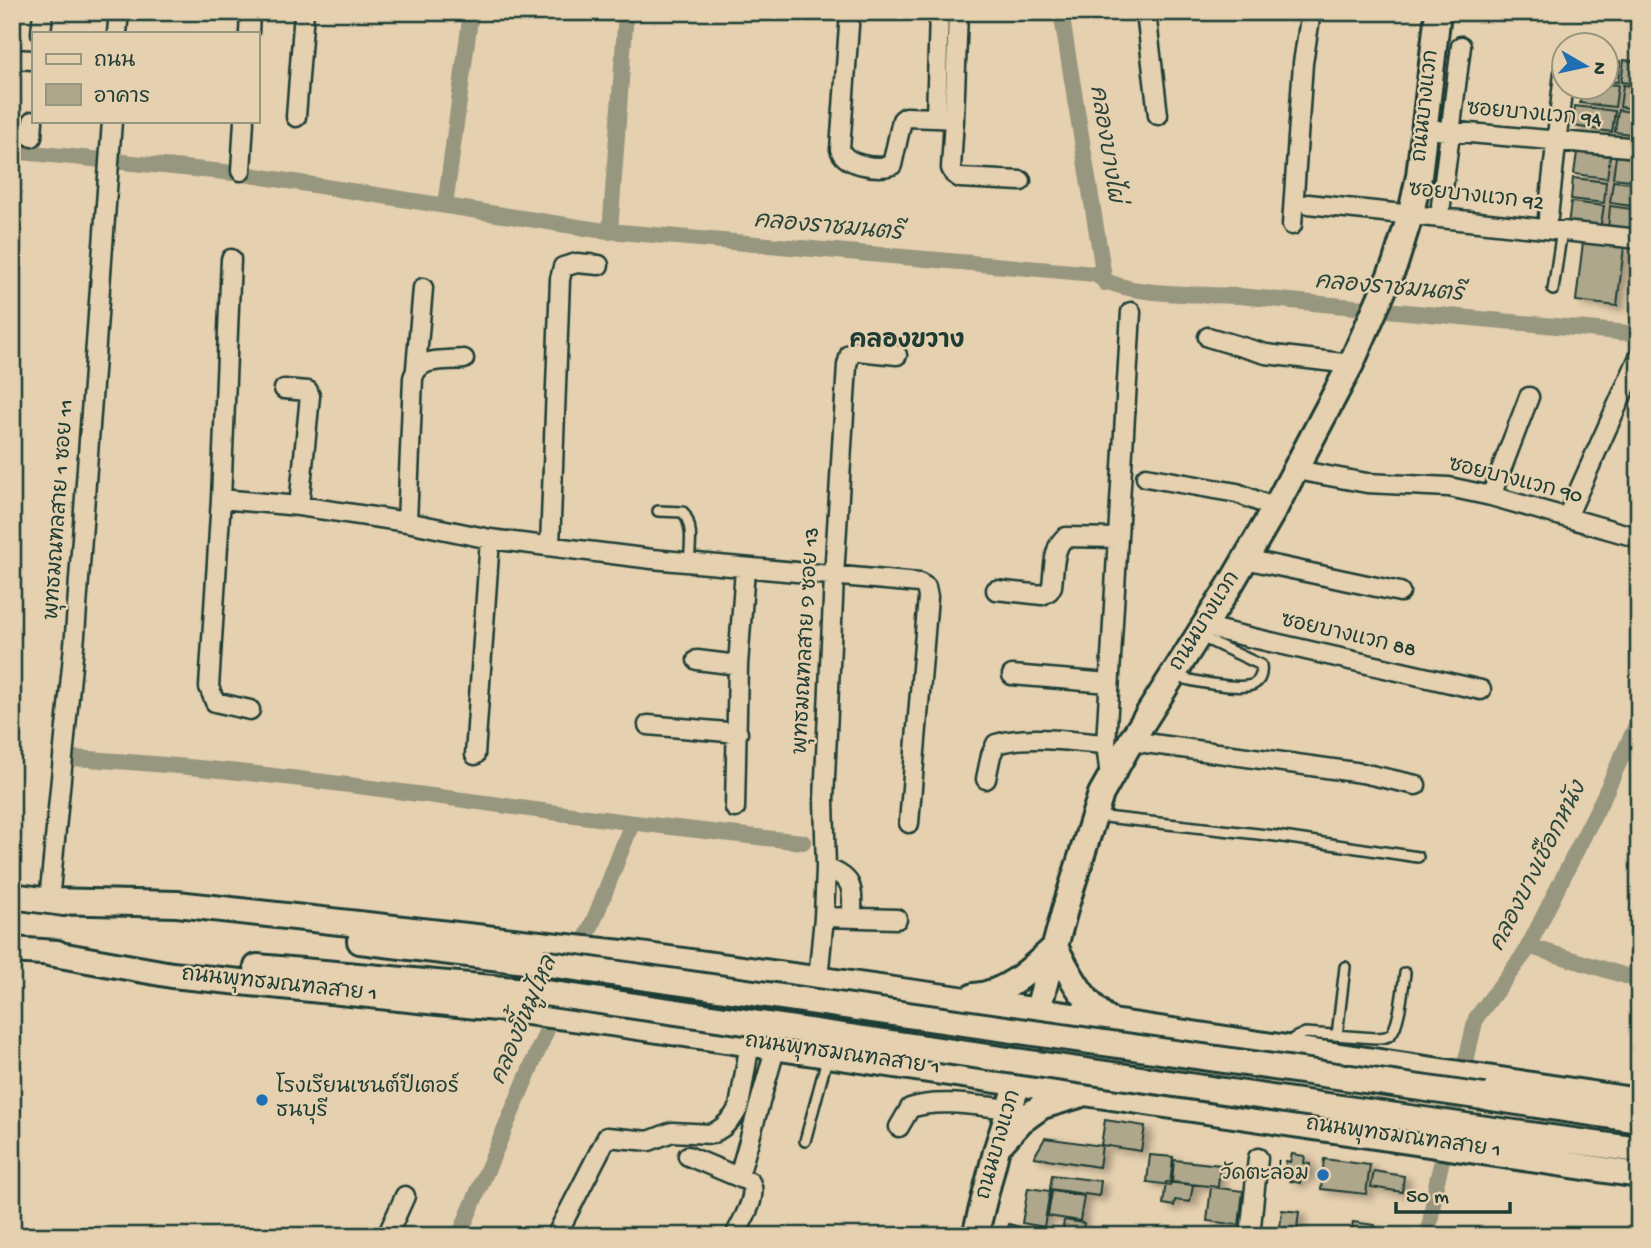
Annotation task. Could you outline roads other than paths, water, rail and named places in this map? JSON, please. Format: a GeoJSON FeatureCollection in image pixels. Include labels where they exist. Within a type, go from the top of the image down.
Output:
{"type":"FeatureCollection","features":[{"type":"Feature","properties":{"kind":"main road","name":"ถนนบางแวก"},"geometry":{"type":"LineString","coordinates":[[975,1236],[996,1148],[1018,1083],[1055,947],[1094,815],[1110,777],[1275,508],[1355,356],[1395,264],[1419,176],[1438,12]]}},
{"type":"Feature","properties":{"kind":"main road"},"geometry":{"type":"LineString","coordinates":[[12,896],[542,963],[1639,1120]]}},
{"type":"Feature","properties":{"kind":"main road"},"geometry":{"type":"LineString","coordinates":[[48,901],[177,904],[530,941],[899,990],[1639,1101]]}},
{"type":"Feature","properties":{"kind":"main road"},"geometry":{"type":"LineString","coordinates":[[952,998],[989,995],[1007,986],[1055,947],[1082,994],[1099,1014],[1113,1023]]}},
{"type":"Feature","properties":{"kind":"main road","name":"ถนนพุทธมณฑลสาย 1"},"geometry":{"type":"LineString","coordinates":[[12,950],[340,974],[538,992],[1639,1150]]}},
{"type":"Feature","properties":{"kind":"main road","name":"ถนนพุทธมณฑลสาย 1"},"geometry":{"type":"LineString","coordinates":[[43,952],[172,975],[497,1008],[776,1046],[1639,1175]]}},
{"type":"Feature","properties":{"kind":"main road"},"geometry":{"type":"LineString","coordinates":[[880,1061],[951,1059],[963,1050],[971,1036],[970,1019],[959,1011],[899,990]]}},
{"type":"Feature","properties":{"kind":"main road"},"geometry":{"type":"LineString","coordinates":[[1196,1035],[1117,1038],[1096,1052],[1094,1065],[1117,1086],[1213,1112]]}},
{"type":"Feature","properties":{"kind":"main road"},"geometry":{"type":"LineString","coordinates":[[996,1148],[1021,1121],[1042,1106],[1087,1093]]}},
{"type":"Feature","properties":{"kind":"street"},"geometry":{"type":"LineString","coordinates":[[41,32],[43,12]]}},
{"type":"Feature","properties":{"kind":"street"},"geometry":{"type":"LineString","coordinates":[[117,32],[119,12]]}},
{"type":"Feature","properties":{"kind":"street"},"geometry":{"type":"LineString","coordinates":[[249,32],[250,12]]}},
{"type":"Feature","properties":{"kind":"street"},"geometry":{"type":"LineString","coordinates":[[296,117],[304,12]]}},
{"type":"Feature","properties":{"kind":"street"},"geometry":{"type":"LineString","coordinates":[[850,12],[841,156],[848,161],[885,167],[892,165],[902,120],[905,117],[945,119]]}},
{"type":"Feature","properties":{"kind":"street"},"geometry":{"type":"LineString","coordinates":[[939,12],[945,119],[951,168],[960,178],[1021,181]]}},
{"type":"Feature","properties":{"kind":"street"},"geometry":{"type":"LineString","coordinates":[[945,119],[958,12]]}},
{"type":"Feature","properties":{"kind":"street"},"geometry":{"type":"LineString","coordinates":[[1146,12],[1158,115]]}},
{"type":"Feature","properties":{"kind":"street"},"geometry":{"type":"LineString","coordinates":[[1292,225],[1303,63],[1311,12]]}},
{"type":"Feature","properties":{"kind":"street"},"geometry":{"type":"LineString","coordinates":[[1441,205],[1461,46]]}},
{"type":"Feature","properties":{"kind":"street"},"geometry":{"type":"LineString","coordinates":[[12,59],[32,60]]}},
{"type":"Feature","properties":{"kind":"street"},"geometry":{"type":"LineString","coordinates":[[1548,217],[1560,102]]}},
{"type":"Feature","properties":{"kind":"street"},"geometry":{"type":"LineString","coordinates":[[241,171],[244,122]]}},
{"type":"Feature","properties":{"kind":"street","name":"พุทธมณฑลสาย 1 ซอย 11"},"geometry":{"type":"LineString","coordinates":[[48,901],[75,635],[111,128]]}},
{"type":"Feature","properties":{"kind":"street","name":"ซอยบางแวก 94"},"geometry":{"type":"LineString","coordinates":[[1425,129],[1638,148]]}},
{"type":"Feature","properties":{"kind":"street","name":"ซอยบางแวก 92"},"geometry":{"type":"LineString","coordinates":[[1308,204],[1639,239]]}},
{"type":"Feature","properties":{"kind":"street"},"geometry":{"type":"LineString","coordinates":[[231,259],[221,499],[209,687],[215,702],[250,710]]}},
{"type":"Feature","properties":{"kind":"street"},"geometry":{"type":"LineString","coordinates":[[550,546],[560,279],[563,267],[577,263],[599,265]]}},
{"type":"Feature","properties":{"kind":"street"},"geometry":{"type":"LineString","coordinates":[[407,522],[413,378],[422,288]]}},
{"type":"Feature","properties":{"kind":"street"},"geometry":{"type":"LineString","coordinates":[[1110,777],[1106,744],[1131,312]]}},
{"type":"Feature","properties":{"kind":"street"},"geometry":{"type":"LineString","coordinates":[[1208,337],[1266,354],[1355,356]]}},
{"type":"Feature","properties":{"kind":"street","name":"พุทธมณฑลสาย ๑ ซอย 13"},"geometry":{"type":"LineString","coordinates":[[818,979],[824,917],[824,800],[847,365],[850,354],[858,351],[897,355]]}},
{"type":"Feature","properties":{"kind":"street"},"geometry":{"type":"LineString","coordinates":[[1567,517],[1639,357]]}},
{"type":"Feature","properties":{"kind":"street"},"geometry":{"type":"LineString","coordinates":[[416,368],[422,363],[464,359]]}},
{"type":"Feature","properties":{"kind":"street"},"geometry":{"type":"LineString","coordinates":[[285,389],[308,391],[310,396],[299,506]]}},
{"type":"Feature","properties":{"kind":"street"},"geometry":{"type":"LineString","coordinates":[[1491,496],[1529,397]]}},
{"type":"Feature","properties":{"kind":"street","name":"ซอยบางแวก 90"},"geometry":{"type":"LineString","coordinates":[[1296,470],[1343,480],[1449,487],[1491,496],[1639,538]]}},
{"type":"Feature","properties":{"kind":"street"},"geometry":{"type":"LineString","coordinates":[[1146,477],[1237,493],[1275,508]]}},
{"type":"Feature","properties":{"kind":"street"},"geometry":{"type":"LineString","coordinates":[[221,499],[299,506],[407,522],[490,539],[689,563],[919,583],[926,587],[928,597],[909,823]]}},
{"type":"Feature","properties":{"kind":"street"},"geometry":{"type":"LineString","coordinates":[[996,590],[1042,595],[1052,586],[1058,545],[1062,540],[1066,537],[1117,538]]}},
{"type":"Feature","properties":{"kind":"street"},"geometry":{"type":"LineString","coordinates":[[475,755],[490,539]]}},
{"type":"Feature","properties":{"kind":"street"},"geometry":{"type":"LineString","coordinates":[[1245,559],[1401,592]]}},
{"type":"Feature","properties":{"kind":"street"},"geometry":{"type":"LineString","coordinates":[[734,808],[738,665],[745,569]]}},
{"type":"Feature","properties":{"kind":"street","name":"ซอยบางแวก 88"},"geometry":{"type":"LineString","coordinates":[[1202,629],[1217,630],[1481,690]]}},
{"type":"Feature","properties":{"kind":"street"},"geometry":{"type":"LineString","coordinates":[[697,660],[738,665]]}},
{"type":"Feature","properties":{"kind":"street"},"geometry":{"type":"LineString","coordinates":[[1012,676],[1109,683]]}},
{"type":"Feature","properties":{"kind":"street"},"geometry":{"type":"LineString","coordinates":[[648,725],[738,733]]}},
{"type":"Feature","properties":{"kind":"street"},"geometry":{"type":"LineString","coordinates":[[986,779],[996,744],[1024,738],[1106,744]]}},
{"type":"Feature","properties":{"kind":"street"},"geometry":{"type":"LineString","coordinates":[[1131,741],[1362,773],[1416,785]]}},
{"type":"Feature","properties":{"kind":"street"},"geometry":{"type":"LineString","coordinates":[[826,868],[841,873],[849,880],[852,891],[852,918]]}},
{"type":"Feature","properties":{"kind":"street"},"geometry":{"type":"LineString","coordinates":[[824,917],[897,919]]}},
{"type":"Feature","properties":{"kind":"street"},"geometry":{"type":"LineString","coordinates":[[556,1236],[607,1137],[649,1141],[671,1132],[712,1134],[723,1127],[739,1107],[750,1043]]}},
{"type":"Feature","properties":{"kind":"street"},"geometry":{"type":"LineString","coordinates":[[739,1176],[776,1046]]}},
{"type":"Feature","properties":{"kind":"street"},"geometry":{"type":"LineString","coordinates":[[899,1127],[910,1108],[919,1105],[1010,1109]]}},
{"type":"Feature","properties":{"kind":"street"},"geometry":{"type":"LineString","coordinates":[[688,1156],[739,1176],[750,1182],[754,1188],[735,1236]]}},
{"type":"Feature","properties":{"kind":"street"},"geometry":{"type":"LineString","coordinates":[[1250,1236],[1258,1158]]}},
{"type":"Feature","properties":{"kind":"street"},"geometry":{"type":"LineString","coordinates":[[387,1236],[405,1196]]}},
{"type":"Feature","properties":{"kind":"lane"},"geometry":{"type":"LineString","coordinates":[[1553,290],[1562,230]]}},
{"type":"Feature","properties":{"kind":"lane"},"geometry":{"type":"LineString","coordinates":[[659,511],[683,512],[687,518],[691,531],[689,563]]}},
{"type":"Feature","properties":{"kind":"lane"},"geometry":{"type":"LineString","coordinates":[[1172,675],[1234,686],[1251,686],[1257,682],[1262,674],[1261,665],[1202,629]]}},
{"type":"Feature","properties":{"kind":"lane"},"geometry":{"type":"LineString","coordinates":[[1094,815],[1276,836],[1418,857]]}},
{"type":"Feature","properties":{"kind":"lane"},"geometry":{"type":"LineString","coordinates":[[1336,1035],[1345,967]]}},
{"type":"Feature","properties":{"kind":"lane"},"geometry":{"type":"LineString","coordinates":[[1286,1048],[1294,1038],[1304,1032],[1375,1038],[1392,1033],[1396,1025],[1405,973]]}},
{"type":"Feature","properties":{"kind":"lane"},"geometry":{"type":"LineString","coordinates":[[805,1140],[828,1054]]}},
{"type":"Feature","properties":{"kind":"waterway"},"geometry":{"type":"LineString","coordinates":[[445,206],[471,12]]}},
{"type":"Feature","properties":{"kind":"waterway"},"geometry":{"type":"LineString","coordinates":[[610,232],[626,12]]}},
{"type":"Feature","properties":{"kind":"waterway","name":"คลองบางไผ่"},"geometry":{"type":"LineString","coordinates":[[1061,12],[1105,283]]}},
{"type":"Feature","properties":{"kind":"waterway","name":"คลองราชมนตรี"},"geometry":{"type":"LineString","coordinates":[[12,151],[244,174],[598,230],[1095,274],[1123,287],[1142,291],[1239,296],[1639,334]]}},
{"type":"Feature","properties":{"kind":"waterway","name":"คลองบางเชือกหนัง"},"geometry":{"type":"LineString","coordinates":[[1428,1236],[1436,1185],[1476,1018],[1525,953],[1603,798],[1639,719]]}},
{"type":"Feature","properties":{"kind":"waterway"},"geometry":{"type":"LineString","coordinates":[[71,758],[282,777],[609,820],[803,842]]}},
{"type":"Feature","properties":{"kind":"waterway","name":"คลองขี้หมูไหล"},"geometry":{"type":"LineString","coordinates":[[459,1236],[598,910],[632,823]]}},
{"type":"Feature","properties":{"kind":"waterway"},"geometry":{"type":"LineString","coordinates":[[1528,946],[1639,980]]}},
{"type":"Feature","properties":{"kind":"place","name":"โรงเรียนเซนต์ปีเตอร์ ธนบุรี"},"geometry":{"type":"Point","coordinates":[262,1100]}},
{"type":"Feature","properties":{"kind":"place","name":"วัดตะล่อม"},"geometry":{"type":"Point","coordinates":[1323,1175]}},
{"type":"Feature","properties":{"kind":"district","name":"คลองขวาง"},"geometry":{"type":"Point","coordinates":[907,342]}}]}
